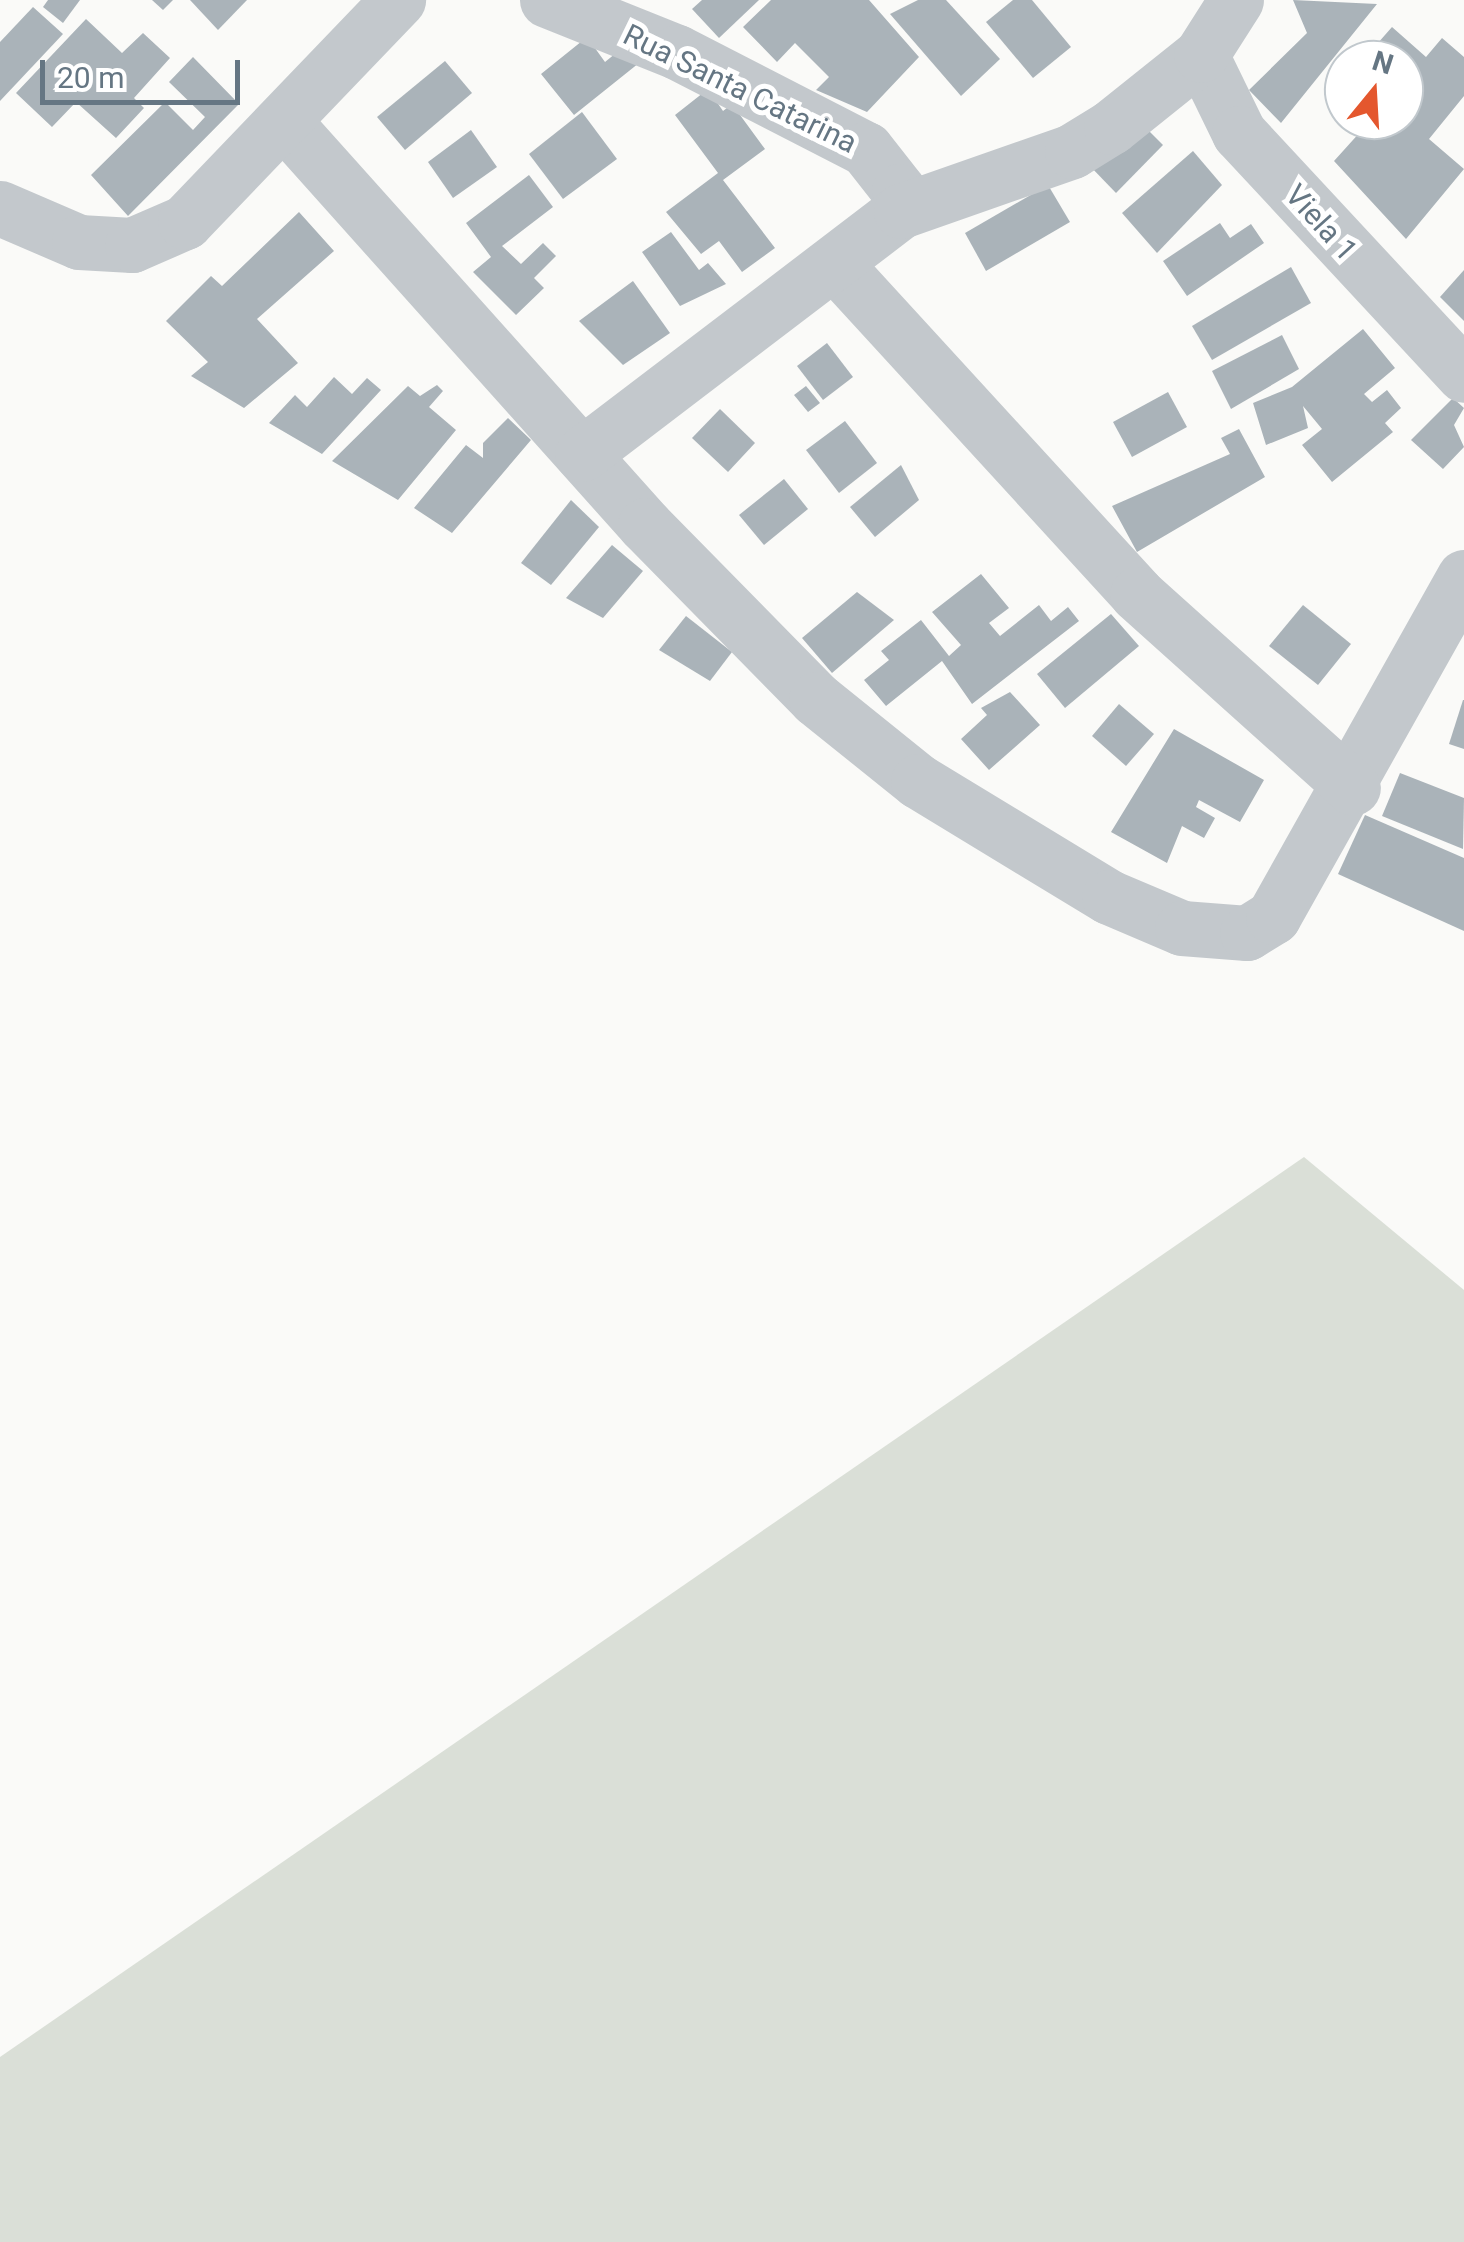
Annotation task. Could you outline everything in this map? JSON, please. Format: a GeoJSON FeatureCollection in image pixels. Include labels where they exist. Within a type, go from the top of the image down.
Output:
{"type":"FeatureCollection","features":[{"type":"Feature","properties":{"kind":"street"},"geometry":{"type":"LineString","coordinates":[[0,208],[79,242],[132,245],[184,222],[287,125],[398,0]]}},
{"type":"Feature","properties":{"kind":"street","name":"Rua Santa Catarina"},"geometry":{"type":"LineString","coordinates":[[547,0],[677,52],[866,149],[899,191],[902,210]]}},
{"type":"Feature","properties":{"kind":"street"},"geometry":{"type":"LineString","coordinates":[[582,454],[902,210],[1072,151],[1201,55],[1236,0]]}},
{"type":"Feature","properties":{"kind":"street","name":"Viela 1"},"geometry":{"type":"LineString","coordinates":[[1201,55],[1240,132],[1464,374]]}},
{"type":"Feature","properties":{"kind":"street"},"geometry":{"type":"LineString","coordinates":[[287,125],[582,454],[816,699],[918,781],[1109,897],[1182,928],[1247,933],[1274,917],[1353,788],[1464,577]]}},
{"type":"Feature","properties":{"kind":"street"},"geometry":{"type":"LineString","coordinates":[[835,264],[1137,594],[1353,788]]}},
{"type":"Feature","properties":{"kind":"shaded area"},"geometry":{"type":"Polygon","coordinates":[[[1304,1157],[1464,1290],[1464,2242],[0,2242],[0,2057],[1304,1157]]]}},
{"type":"Feature","properties":{"kind":"building"},"geometry":{"type":"Polygon","coordinates":[[[48,0],[80,0],[63,23],[43,7],[48,0]]]}},
{"type":"Feature","properties":{"kind":"building"},"geometry":{"type":"Polygon","coordinates":[[[152,0],[173,0],[163,10],[152,0]]]}},
{"type":"Feature","properties":{"kind":"building"},"geometry":{"type":"Polygon","coordinates":[[[190,0],[247,0],[218,30],[190,0]]]}},
{"type":"Feature","properties":{"kind":"building"},"geometry":{"type":"Polygon","coordinates":[[[702,0],[759,0],[719,38],[692,9],[702,0]]]}},
{"type":"Feature","properties":{"kind":"building"},"geometry":{"type":"Polygon","coordinates":[[[771,0],[869,0],[919,57],[867,112],[816,90],[829,77],[795,43],[777,62],[743,27],[771,0]]]}},
{"type":"Feature","properties":{"kind":"building"},"geometry":{"type":"Polygon","coordinates":[[[918,0],[946,0],[1000,59],[961,96],[890,14],[918,0]]]}},
{"type":"Feature","properties":{"kind":"building"},"geometry":{"type":"Polygon","coordinates":[[[1013,0],[1032,0],[1071,47],[1033,78],[986,22],[1013,0]]]}},
{"type":"Feature","properties":{"kind":"building"},"geometry":{"type":"Polygon","coordinates":[[[1293,0],[1377,4],[1348,40],[1324,40],[1324,70],[1281,123],[1249,90],[1307,33],[1293,0]]]}},
{"type":"Feature","properties":{"kind":"building"},"geometry":{"type":"Polygon","coordinates":[[[33,7],[63,34],[0,101],[0,42],[33,7]]]}},
{"type":"Feature","properties":{"kind":"building"},"geometry":{"type":"Polygon","coordinates":[[[86,19],[122,53],[143,33],[170,58],[134,98],[144,108],[116,138],[76,102],[52,127],[16,93],[86,19]]]}},
{"type":"Feature","properties":{"kind":"building"},"geometry":{"type":"Polygon","coordinates":[[[1392,27],[1407,40],[1381,40],[1392,27]]]}},
{"type":"Feature","properties":{"kind":"building"},"geometry":{"type":"Polygon","coordinates":[[[587,37],[605,62],[621,49],[639,63],[574,115],[541,74],[587,37]]]}},
{"type":"Feature","properties":{"kind":"building"},"geometry":{"type":"Polygon","coordinates":[[[1442,38],[1464,57],[1464,96],[1429,139],[1464,169],[1406,239],[1334,161],[1353,140],[1424,140],[1424,55],[1442,38]]]}},
{"type":"Feature","properties":{"kind":"building"},"geometry":{"type":"Polygon","coordinates":[[[193,57],[239,104],[128,216],[91,175],[165,102],[193,130],[205,117],[169,82],[193,57]]]}},
{"type":"Feature","properties":{"kind":"building"},"geometry":{"type":"Polygon","coordinates":[[[445,61],[472,93],[405,150],[377,117],[445,61]]]}},
{"type":"Feature","properties":{"kind":"building"},"geometry":{"type":"Polygon","coordinates":[[[708,89],[723,111],[732,104],[765,149],[723,180],[775,248],[742,272],[719,241],[701,254],[666,212],[718,173],[675,115],[708,89]]]}},
{"type":"Feature","properties":{"kind":"building"},"geometry":{"type":"Polygon","coordinates":[[[582,112],[617,159],[563,199],[529,154],[582,112]]]}},
{"type":"Feature","properties":{"kind":"building"},"geometry":{"type":"Polygon","coordinates":[[[1134,116],[1163,145],[1116,193],[1087,163],[1134,116]]]}},
{"type":"Feature","properties":{"kind":"building"},"geometry":{"type":"Polygon","coordinates":[[[471,130],[497,167],[453,198],[428,162],[471,130]]]}},
{"type":"Feature","properties":{"kind":"building"},"geometry":{"type":"Polygon","coordinates":[[[1193,151],[1222,185],[1157,253],[1122,213],[1193,151]]]}},
{"type":"Feature","properties":{"kind":"building"},"geometry":{"type":"Polygon","coordinates":[[[529,175],[553,207],[502,246],[521,264],[543,243],[556,256],[534,278],[544,288],[516,315],[473,272],[491,257],[466,223],[529,175]]]}},
{"type":"Feature","properties":{"kind":"building"},"geometry":{"type":"Polygon","coordinates":[[[1048,185],[1070,222],[986,271],[965,233],[1048,185]]]}},
{"type":"Feature","properties":{"kind":"building"},"geometry":{"type":"Polygon","coordinates":[[[299,212],[334,251],[257,319],[298,363],[244,408],[191,376],[208,362],[166,321],[211,276],[222,286],[299,212]]]}},
{"type":"Feature","properties":{"kind":"building"},"geometry":{"type":"Polygon","coordinates":[[[1220,223],[1230,238],[1251,224],[1264,243],[1187,296],[1163,261],[1220,223]]]}},
{"type":"Feature","properties":{"kind":"building"},"geometry":{"type":"Polygon","coordinates":[[[671,232],[699,270],[708,263],[726,284],[680,306],[642,252],[671,232]]]}},
{"type":"Feature","properties":{"kind":"building"},"geometry":{"type":"Polygon","coordinates":[[[1291,267],[1311,303],[1212,360],[1192,326],[1291,267]]]}},
{"type":"Feature","properties":{"kind":"building"},"geometry":{"type":"Polygon","coordinates":[[[1464,270],[1464,321],[1440,297],[1464,270]]]}},
{"type":"Feature","properties":{"kind":"building"},"geometry":{"type":"Polygon","coordinates":[[[633,281],[670,333],[623,365],[579,321],[633,281]]]}},
{"type":"Feature","properties":{"kind":"building"},"geometry":{"type":"Polygon","coordinates":[[[1363,329],[1395,368],[1364,394],[1372,402],[1387,390],[1401,408],[1385,423],[1393,432],[1332,482],[1302,445],[1322,429],[1303,406],[1308,428],[1266,445],[1253,403],[1292,387],[1363,329]]]}},
{"type":"Feature","properties":{"kind":"building"},"geometry":{"type":"Polygon","coordinates":[[[1282,335],[1299,369],[1231,409],[1212,371],[1282,335]]]}},
{"type":"Feature","properties":{"kind":"building"},"geometry":{"type":"Polygon","coordinates":[[[827,343],[853,377],[823,400],[797,366],[827,343]]]}},
{"type":"Feature","properties":{"kind":"building"},"geometry":{"type":"Polygon","coordinates":[[[334,377],[352,394],[367,378],[381,390],[322,454],[269,423],[295,395],[307,407],[334,377]]]}},
{"type":"Feature","properties":{"kind":"building"},"geometry":{"type":"Polygon","coordinates":[[[437,385],[443,391],[429,407],[456,430],[398,500],[332,461],[408,386],[420,396],[437,385]]]}},
{"type":"Feature","properties":{"kind":"building"},"geometry":{"type":"Polygon","coordinates":[[[806,386],[820,403],[808,412],[794,395],[806,386]]]}},
{"type":"Feature","properties":{"kind":"building"},"geometry":{"type":"Polygon","coordinates":[[[1168,392],[1187,427],[1132,457],[1113,422],[1168,392]]]}},
{"type":"Feature","properties":{"kind":"building"},"geometry":{"type":"Polygon","coordinates":[[[1453,398],[1464,408],[1454,425],[1464,447],[1443,469],[1411,440],[1453,398]]]}},
{"type":"Feature","properties":{"kind":"building"},"geometry":{"type":"Polygon","coordinates":[[[720,409],[755,443],[728,472],[692,438],[720,409]]]}},
{"type":"Feature","properties":{"kind":"building"},"geometry":{"type":"Polygon","coordinates":[[[508,418],[531,440],[452,533],[414,508],[466,445],[483,458],[483,443],[508,418]]]}},
{"type":"Feature","properties":{"kind":"building"},"geometry":{"type":"Polygon","coordinates":[[[845,421],[877,463],[839,493],[806,450],[845,421]]]}},
{"type":"Feature","properties":{"kind":"building"},"geometry":{"type":"Polygon","coordinates":[[[1239,429],[1265,477],[1137,552],[1112,506],[1230,454],[1221,438],[1239,429]]]}},
{"type":"Feature","properties":{"kind":"building"},"geometry":{"type":"Polygon","coordinates":[[[901,465],[919,500],[875,537],[850,507],[901,465]]]}},
{"type":"Feature","properties":{"kind":"building"},"geometry":{"type":"Polygon","coordinates":[[[784,479],[808,509],[764,545],[739,515],[784,479]]]}},
{"type":"Feature","properties":{"kind":"building"},"geometry":{"type":"Polygon","coordinates":[[[571,500],[599,527],[551,585],[521,563],[571,500]]]}},
{"type":"Feature","properties":{"kind":"building"},"geometry":{"type":"Polygon","coordinates":[[[612,545],[643,571],[603,618],[566,598],[612,545]]]}},
{"type":"Feature","properties":{"kind":"building"},"geometry":{"type":"Polygon","coordinates":[[[981,574],[1009,608],[989,623],[1000,636],[1039,605],[1051,621],[1068,607],[1079,621],[972,704],[942,661],[886,706],[864,680],[889,660],[881,651],[921,620],[949,656],[961,645],[932,612],[981,574]]]}},
{"type":"Feature","properties":{"kind":"building"},"geometry":{"type":"Polygon","coordinates":[[[857,592],[894,620],[832,673],[802,638],[857,592]]]}},
{"type":"Feature","properties":{"kind":"building"},"geometry":{"type":"Polygon","coordinates":[[[1303,605],[1351,644],[1318,685],[1269,646],[1303,605]]]}},
{"type":"Feature","properties":{"kind":"building"},"geometry":{"type":"Polygon","coordinates":[[[1111,614],[1139,646],[1065,708],[1037,674],[1111,614]]]}},
{"type":"Feature","properties":{"kind":"building"},"geometry":{"type":"Polygon","coordinates":[[[686,616],[732,652],[710,681],[659,650],[686,616]]]}},
{"type":"Feature","properties":{"kind":"building"},"geometry":{"type":"Polygon","coordinates":[[[1010,692],[1040,725],[989,770],[961,739],[987,715],[981,708],[1010,692]]]}},
{"type":"Feature","properties":{"kind":"building"},"geometry":{"type":"Polygon","coordinates":[[[1464,700],[1464,749],[1449,744],[1464,700]]]}},
{"type":"Feature","properties":{"kind":"building"},"geometry":{"type":"Polygon","coordinates":[[[1119,704],[1154,734],[1126,766],[1092,736],[1119,704]]]}},
{"type":"Feature","properties":{"kind":"building"},"geometry":{"type":"Polygon","coordinates":[[[1174,729],[1264,780],[1240,822],[1199,800],[1196,807],[1215,818],[1204,838],[1182,826],[1167,863],[1111,832],[1174,729]]]}},
{"type":"Feature","properties":{"kind":"building"},"geometry":{"type":"Polygon","coordinates":[[[1400,773],[1464,798],[1463,849],[1382,816],[1400,773]]]}},
{"type":"Feature","properties":{"kind":"building"},"geometry":{"type":"Polygon","coordinates":[[[1365,815],[1464,858],[1464,931],[1338,874],[1365,815]]]}}]}
